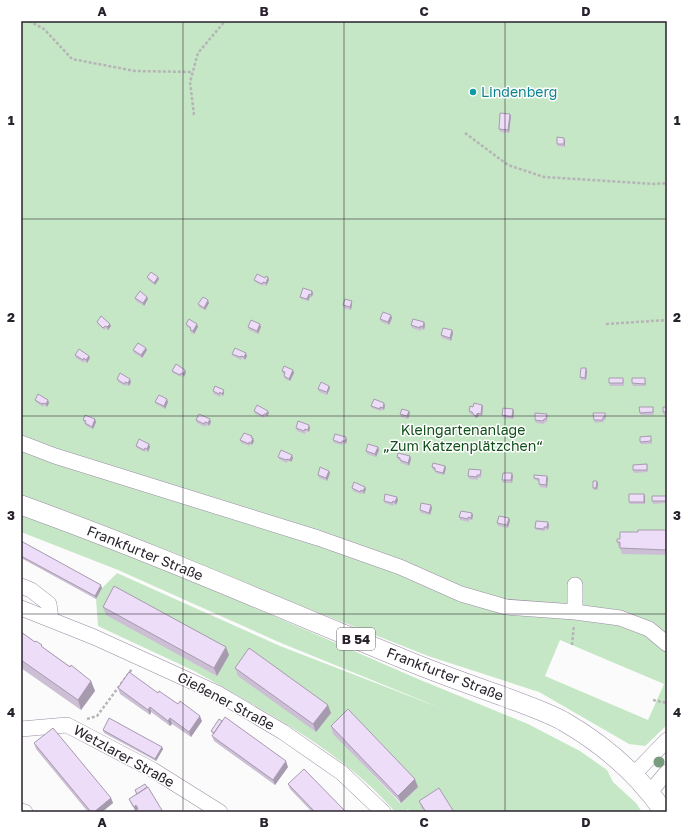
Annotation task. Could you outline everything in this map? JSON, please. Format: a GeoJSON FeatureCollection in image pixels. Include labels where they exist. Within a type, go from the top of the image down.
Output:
{"type":"FeatureCollection","features":[{"type":"Feature","properties":{"kind":"main road","name":"Frankfurter Straße"},"geometry":{"type":"LineString","coordinates":[[21,505],[91,530],[422,667],[561,720],[588,737],[634,774],[650,792],[664,812]]}},
{"type":"Feature","properties":{"kind":"street"},"geometry":{"type":"LineString","coordinates":[[21,443],[55,456],[318,538],[400,567],[461,594],[506,607],[575,612],[620,618],[649,629],[667,644]]}},
{"type":"Feature","properties":{"kind":"street"},"geometry":{"type":"LineString","coordinates":[[575,585],[575,612]]}},
{"type":"Feature","properties":{"kind":"street"},"geometry":{"type":"LineString","coordinates":[[21,586],[31,590],[50,604],[51,619]]}},
{"type":"Feature","properties":{"kind":"street","name":"Gießener Straße"},"geometry":{"type":"LineString","coordinates":[[21,608],[51,619],[140,657],[217,693],[283,732],[342,773],[383,812]]}},
{"type":"Feature","properties":{"kind":"street","name":"Wetzlarer Straße"},"geometry":{"type":"LineString","coordinates":[[21,729],[67,725],[153,770],[220,812]]}},
{"type":"Feature","properties":{"kind":"street"},"geometry":{"type":"LineString","coordinates":[[634,774],[667,740]]}},
{"type":"Feature","properties":{"kind":"street"},"geometry":{"type":"LineString","coordinates":[[650,792],[667,772]]}},
{"type":"Feature","properties":{"kind":"street"},"geometry":{"type":"LineString","coordinates":[[21,811],[25,812]]}},
{"type":"Feature","properties":{"kind":"path"},"geometry":{"type":"LineString","coordinates":[[29,21],[44,29],[72,59],[135,71],[193,72]]}},
{"type":"Feature","properties":{"kind":"path"},"geometry":{"type":"LineString","coordinates":[[194,115],[190,82],[198,53],[225,21]]}},
{"type":"Feature","properties":{"kind":"path"},"geometry":{"type":"LineString","coordinates":[[465,133],[508,165],[544,176],[655,184],[667,183]]}},
{"type":"Feature","properties":{"kind":"path"},"geometry":{"type":"LineString","coordinates":[[606,324],[667,320]]}},
{"type":"Feature","properties":{"kind":"path"},"geometry":{"type":"LineString","coordinates":[[96,716],[126,676]]}},
{"type":"Feature","properties":{"kind":"path"},"geometry":{"type":"LineString","coordinates":[[653,700],[667,704]]}},
{"type":"Feature","properties":{"kind":"green space","name":"Kleingartenanlage „Zum Katzenplätzchen“"},"geometry":{"type":"Polygon","coordinates":[[[21,21],[667,21],[667,725],[645,746],[629,744],[539,692],[428,656],[93,523],[21,498],[21,21]],[[560,640],[545,676],[648,720],[664,684],[560,640]]]}},
{"type":"Feature","properties":{"kind":"green space"},"geometry":{"type":"Polygon","coordinates":[[[21,510],[89,535],[418,679],[528,724],[580,751],[607,770],[613,782],[636,803],[642,812],[452,812],[422,809],[424,812],[410,812],[408,809],[404,812],[395,812],[351,769],[284,723],[192,670],[98,626],[96,599],[102,588],[117,573],[280,646],[443,709],[281,643],[118,570],[21,532],[21,510]],[[334,734],[400,803],[418,787],[334,734]]]}},
{"type":"Feature","properties":{"kind":"building"},"geometry":{"type":"Polygon","coordinates":[[[500,113],[510,114],[508,130],[499,129],[500,113]]]}},
{"type":"Feature","properties":{"kind":"building"},"geometry":{"type":"Polygon","coordinates":[[[557,137],[564,138],[564,144],[557,144],[557,137]]]}},
{"type":"Feature","properties":{"kind":"building"},"geometry":{"type":"Polygon","coordinates":[[[151,272],[158,277],[154,283],[147,277],[151,272]]]}},
{"type":"Feature","properties":{"kind":"building"},"geometry":{"type":"Polygon","coordinates":[[[257,274],[265,278],[266,276],[268,277],[266,283],[263,282],[262,284],[254,280],[257,274]]]}},
{"type":"Feature","properties":{"kind":"building"},"geometry":{"type":"Polygon","coordinates":[[[303,288],[312,291],[311,295],[309,294],[307,299],[300,297],[303,288]]]}},
{"type":"Feature","properties":{"kind":"building"},"geometry":{"type":"Polygon","coordinates":[[[140,291],[147,297],[143,303],[135,298],[140,291]]]}},
{"type":"Feature","properties":{"kind":"building"},"geometry":{"type":"Polygon","coordinates":[[[203,297],[208,300],[204,308],[198,304],[203,297]]]}},
{"type":"Feature","properties":{"kind":"building"},"geometry":{"type":"Polygon","coordinates":[[[345,299],[352,301],[350,307],[343,305],[345,299]]]}},
{"type":"Feature","properties":{"kind":"building"},"geometry":{"type":"Polygon","coordinates":[[[383,312],[391,315],[388,322],[380,319],[383,312]]]}},
{"type":"Feature","properties":{"kind":"building"},"geometry":{"type":"Polygon","coordinates":[[[101,316],[110,324],[107,327],[105,326],[103,328],[97,322],[101,316]]]}},
{"type":"Feature","properties":{"kind":"building"},"geometry":{"type":"Polygon","coordinates":[[[189,319],[197,324],[193,331],[190,330],[191,328],[186,324],[189,319]]]}},
{"type":"Feature","properties":{"kind":"building"},"geometry":{"type":"Polygon","coordinates":[[[413,319],[424,322],[423,327],[420,326],[420,328],[411,325],[413,319]]]}},
{"type":"Feature","properties":{"kind":"building"},"geometry":{"type":"Polygon","coordinates":[[[251,320],[260,324],[257,331],[248,327],[251,320]]]}},
{"type":"Feature","properties":{"kind":"building"},"geometry":{"type":"Polygon","coordinates":[[[443,328],[452,330],[450,338],[441,335],[443,328]]]}},
{"type":"Feature","properties":{"kind":"building"},"geometry":{"type":"Polygon","coordinates":[[[138,343],[146,348],[141,355],[133,350],[138,343]]]}},
{"type":"Feature","properties":{"kind":"building"},"geometry":{"type":"Polygon","coordinates":[[[235,348],[246,353],[244,357],[232,354],[235,348]]]}},
{"type":"Feature","properties":{"kind":"building"},"geometry":{"type":"Polygon","coordinates":[[[79,349],[89,356],[86,360],[84,358],[83,360],[75,355],[79,349]]]}},
{"type":"Feature","properties":{"kind":"building"},"geometry":{"type":"Polygon","coordinates":[[[176,364],[185,370],[183,374],[181,373],[180,375],[172,371],[176,364]]]}},
{"type":"Feature","properties":{"kind":"building"},"geometry":{"type":"Polygon","coordinates":[[[284,366],[293,370],[289,379],[284,376],[285,372],[282,371],[284,366]]]}},
{"type":"Feature","properties":{"kind":"building"},"geometry":{"type":"Polygon","coordinates":[[[581,368],[586,368],[585,378],[580,377],[581,368]]]}},
{"type":"Feature","properties":{"kind":"building"},"geometry":{"type":"Polygon","coordinates":[[[120,373],[130,379],[128,383],[125,382],[124,384],[117,379],[120,373]]]}},
{"type":"Feature","properties":{"kind":"building"},"geometry":{"type":"Polygon","coordinates":[[[609,378],[623,378],[623,383],[609,383],[609,378]]]}},
{"type":"Feature","properties":{"kind":"building"},"geometry":{"type":"Polygon","coordinates":[[[632,378],[645,378],[645,384],[632,383],[632,378]]]}},
{"type":"Feature","properties":{"kind":"building"},"geometry":{"type":"Polygon","coordinates":[[[321,382],[329,386],[327,392],[318,389],[321,382]]]}},
{"type":"Feature","properties":{"kind":"building"},"geometry":{"type":"Polygon","coordinates":[[[215,386],[224,390],[222,394],[220,392],[219,394],[213,391],[215,386]]]}},
{"type":"Feature","properties":{"kind":"building"},"geometry":{"type":"Polygon","coordinates":[[[38,394],[48,400],[46,404],[42,404],[35,400],[38,394]]]}},
{"type":"Feature","properties":{"kind":"building"},"geometry":{"type":"Polygon","coordinates":[[[159,395],[167,399],[164,406],[155,402],[159,395]]]}},
{"type":"Feature","properties":{"kind":"building"},"geometry":{"type":"Polygon","coordinates":[[[374,399],[384,403],[383,408],[380,407],[380,409],[371,406],[374,399]]]}},
{"type":"Feature","properties":{"kind":"building"},"geometry":{"type":"Polygon","coordinates":[[[474,403],[482,405],[481,414],[478,413],[475,416],[469,411],[470,406],[473,407],[474,403]]]}},
{"type":"Feature","properties":{"kind":"building"},"geometry":{"type":"Polygon","coordinates":[[[257,405],[268,411],[266,414],[263,416],[254,411],[257,405]]]}},
{"type":"Feature","properties":{"kind":"building"},"geometry":{"type":"Polygon","coordinates":[[[639,407],[653,407],[653,412],[640,413],[639,407]]]}},
{"type":"Feature","properties":{"kind":"building"},"geometry":{"type":"Polygon","coordinates":[[[663,407],[667,407],[667,412],[663,412],[663,407]]]}},
{"type":"Feature","properties":{"kind":"building"},"geometry":{"type":"Polygon","coordinates":[[[503,408],[513,409],[512,417],[502,415],[503,408]]]}},
{"type":"Feature","properties":{"kind":"building"},"geometry":{"type":"Polygon","coordinates":[[[402,409],[409,411],[407,416],[400,414],[402,409]]]}},
{"type":"Feature","properties":{"kind":"building"},"geometry":{"type":"Polygon","coordinates":[[[535,413],[547,414],[546,419],[543,421],[535,420],[535,413]]]}},
{"type":"Feature","properties":{"kind":"building"},"geometry":{"type":"Polygon","coordinates":[[[593,413],[605,413],[605,417],[603,417],[603,420],[594,420],[593,413]]]}},
{"type":"Feature","properties":{"kind":"building"},"geometry":{"type":"Polygon","coordinates":[[[199,414],[210,419],[208,423],[205,422],[204,424],[196,420],[199,414]]]}},
{"type":"Feature","properties":{"kind":"building"},"geometry":{"type":"Polygon","coordinates":[[[85,415],[95,419],[92,427],[83,420],[85,415]]]}},
{"type":"Feature","properties":{"kind":"building"},"geometry":{"type":"Polygon","coordinates":[[[298,421],[309,425],[308,430],[305,429],[304,431],[296,428],[298,421]]]}},
{"type":"Feature","properties":{"kind":"building"},"geometry":{"type":"Polygon","coordinates":[[[244,433],[252,436],[251,438],[253,438],[251,443],[249,442],[249,444],[240,440],[244,433]]]}},
{"type":"Feature","properties":{"kind":"building"},"geometry":{"type":"Polygon","coordinates":[[[335,434],[346,437],[345,441],[342,441],[341,443],[333,440],[335,434]]]}},
{"type":"Feature","properties":{"kind":"building"},"geometry":{"type":"Polygon","coordinates":[[[651,436],[651,441],[640,442],[640,437],[651,436]]]}},
{"type":"Feature","properties":{"kind":"building"},"geometry":{"type":"Polygon","coordinates":[[[139,439],[149,444],[147,449],[145,448],[144,450],[136,446],[139,439]]]}},
{"type":"Feature","properties":{"kind":"building"},"geometry":{"type":"Polygon","coordinates":[[[368,444],[378,447],[375,454],[366,451],[368,444]]]}},
{"type":"Feature","properties":{"kind":"building"},"geometry":{"type":"Polygon","coordinates":[[[281,450],[292,455],[290,460],[278,457],[281,450]]]}},
{"type":"Feature","properties":{"kind":"building"},"geometry":{"type":"Polygon","coordinates":[[[398,453],[410,456],[408,463],[397,457],[398,453]]]}},
{"type":"Feature","properties":{"kind":"building"},"geometry":{"type":"Polygon","coordinates":[[[433,463],[445,466],[443,473],[435,471],[435,468],[432,467],[433,463]]]}},
{"type":"Feature","properties":{"kind":"building"},"geometry":{"type":"Polygon","coordinates":[[[647,464],[647,470],[633,470],[633,465],[647,464]]]}},
{"type":"Feature","properties":{"kind":"building"},"geometry":{"type":"Polygon","coordinates":[[[320,467],[329,471],[326,478],[318,475],[320,467]]]}},
{"type":"Feature","properties":{"kind":"building"},"geometry":{"type":"Polygon","coordinates":[[[469,469],[481,470],[480,475],[477,475],[477,477],[468,476],[469,469]]]}},
{"type":"Feature","properties":{"kind":"building"},"geometry":{"type":"Polygon","coordinates":[[[503,473],[512,473],[511,480],[502,480],[503,473]]]}},
{"type":"Feature","properties":{"kind":"building"},"geometry":{"type":"Polygon","coordinates":[[[534,475],[547,476],[546,485],[539,484],[539,479],[534,478],[534,475]]]}},
{"type":"Feature","properties":{"kind":"building"},"geometry":{"type":"Polygon","coordinates":[[[593,481],[597,481],[596,488],[593,488],[593,481]]]}},
{"type":"Feature","properties":{"kind":"building"},"geometry":{"type":"Polygon","coordinates":[[[354,482],[365,487],[363,491],[361,490],[360,492],[352,488],[354,482]]]}},
{"type":"Feature","properties":{"kind":"building"},"geometry":{"type":"Polygon","coordinates":[[[385,494],[397,497],[395,502],[393,501],[392,503],[384,501],[385,494]]]}},
{"type":"Feature","properties":{"kind":"building"},"geometry":{"type":"Polygon","coordinates":[[[629,494],[644,494],[644,502],[629,502],[629,494]]]}},
{"type":"Feature","properties":{"kind":"building"},"geometry":{"type":"Polygon","coordinates":[[[652,496],[666,496],[666,501],[652,501],[652,496]]]}},
{"type":"Feature","properties":{"kind":"building"},"geometry":{"type":"Polygon","coordinates":[[[421,503],[431,505],[429,513],[420,510],[421,503]]]}},
{"type":"Feature","properties":{"kind":"building"},"geometry":{"type":"Polygon","coordinates":[[[461,511],[472,513],[471,518],[468,517],[468,519],[459,517],[461,511]]]}},
{"type":"Feature","properties":{"kind":"building"},"geometry":{"type":"Polygon","coordinates":[[[499,516],[509,518],[507,525],[497,523],[499,516]]]}},
{"type":"Feature","properties":{"kind":"building"},"geometry":{"type":"Polygon","coordinates":[[[536,521],[548,522],[547,527],[544,527],[544,529],[535,528],[536,521]]]}},
{"type":"Feature","properties":{"kind":"building"},"geometry":{"type":"Polygon","coordinates":[[[638,530],[666,530],[666,550],[620,548],[620,542],[617,542],[617,539],[620,539],[620,532],[638,532],[638,530]]]}},
{"type":"Feature","properties":{"kind":"building"},"geometry":{"type":"Polygon","coordinates":[[[21,541],[101,585],[95,596],[21,556],[21,541]]]}},
{"type":"Feature","properties":{"kind":"building"},"geometry":{"type":"Polygon","coordinates":[[[114,586],[226,647],[214,668],[103,607],[114,586]]]}},
{"type":"Feature","properties":{"kind":"building"},"geometry":{"type":"Polygon","coordinates":[[[21,632],[42,645],[41,646],[70,667],[71,665],[91,681],[78,700],[21,660],[21,632]]]}},
{"type":"Feature","properties":{"kind":"building"},"geometry":{"type":"Polygon","coordinates":[[[249,648],[328,705],[313,724],[235,668],[249,648]]]}},
{"type":"Feature","properties":{"kind":"building"},"geometry":{"type":"Polygon","coordinates":[[[129,672],[158,693],[159,691],[178,704],[180,701],[200,716],[189,732],[170,718],[168,721],[150,707],[148,710],[118,688],[129,672]]]}},
{"type":"Feature","properties":{"kind":"building"},"geometry":{"type":"Polygon","coordinates":[[[348,709],[415,779],[398,796],[331,726],[348,709]]]}},
{"type":"Feature","properties":{"kind":"building"},"geometry":{"type":"Polygon","coordinates":[[[225,717],[286,761],[273,780],[212,736],[225,717]]]}},
{"type":"Feature","properties":{"kind":"building"},"geometry":{"type":"Polygon","coordinates":[[[109,718],[162,747],[155,759],[103,730],[109,718]]]}},
{"type":"Feature","properties":{"kind":"building"},"geometry":{"type":"Polygon","coordinates":[[[219,719],[222,721],[214,733],[211,731],[219,719]]]}},
{"type":"Feature","properties":{"kind":"building"},"geometry":{"type":"Polygon","coordinates":[[[53,728],[111,798],[94,812],[91,812],[34,743],[53,728]]]}},
{"type":"Feature","properties":{"kind":"building"},"geometry":{"type":"Polygon","coordinates":[[[304,769],[346,812],[315,812],[288,784],[304,769]]]}},
{"type":"Feature","properties":{"kind":"building"},"geometry":{"type":"Polygon","coordinates":[[[145,784],[147,787],[137,794],[135,790],[145,784]]]}},
{"type":"Feature","properties":{"kind":"building"},"geometry":{"type":"Polygon","coordinates":[[[148,787],[163,812],[137,812],[136,810],[138,809],[136,805],[134,807],[129,799],[148,787]]]}},
{"type":"Feature","properties":{"kind":"building"},"geometry":{"type":"Polygon","coordinates":[[[439,788],[454,812],[426,812],[419,801],[439,788]]]}},
{"type":"Feature","properties":{"kind":"place","name":"Lindenberg"},"geometry":{"type":"Point","coordinates":[473,92]}}]}
